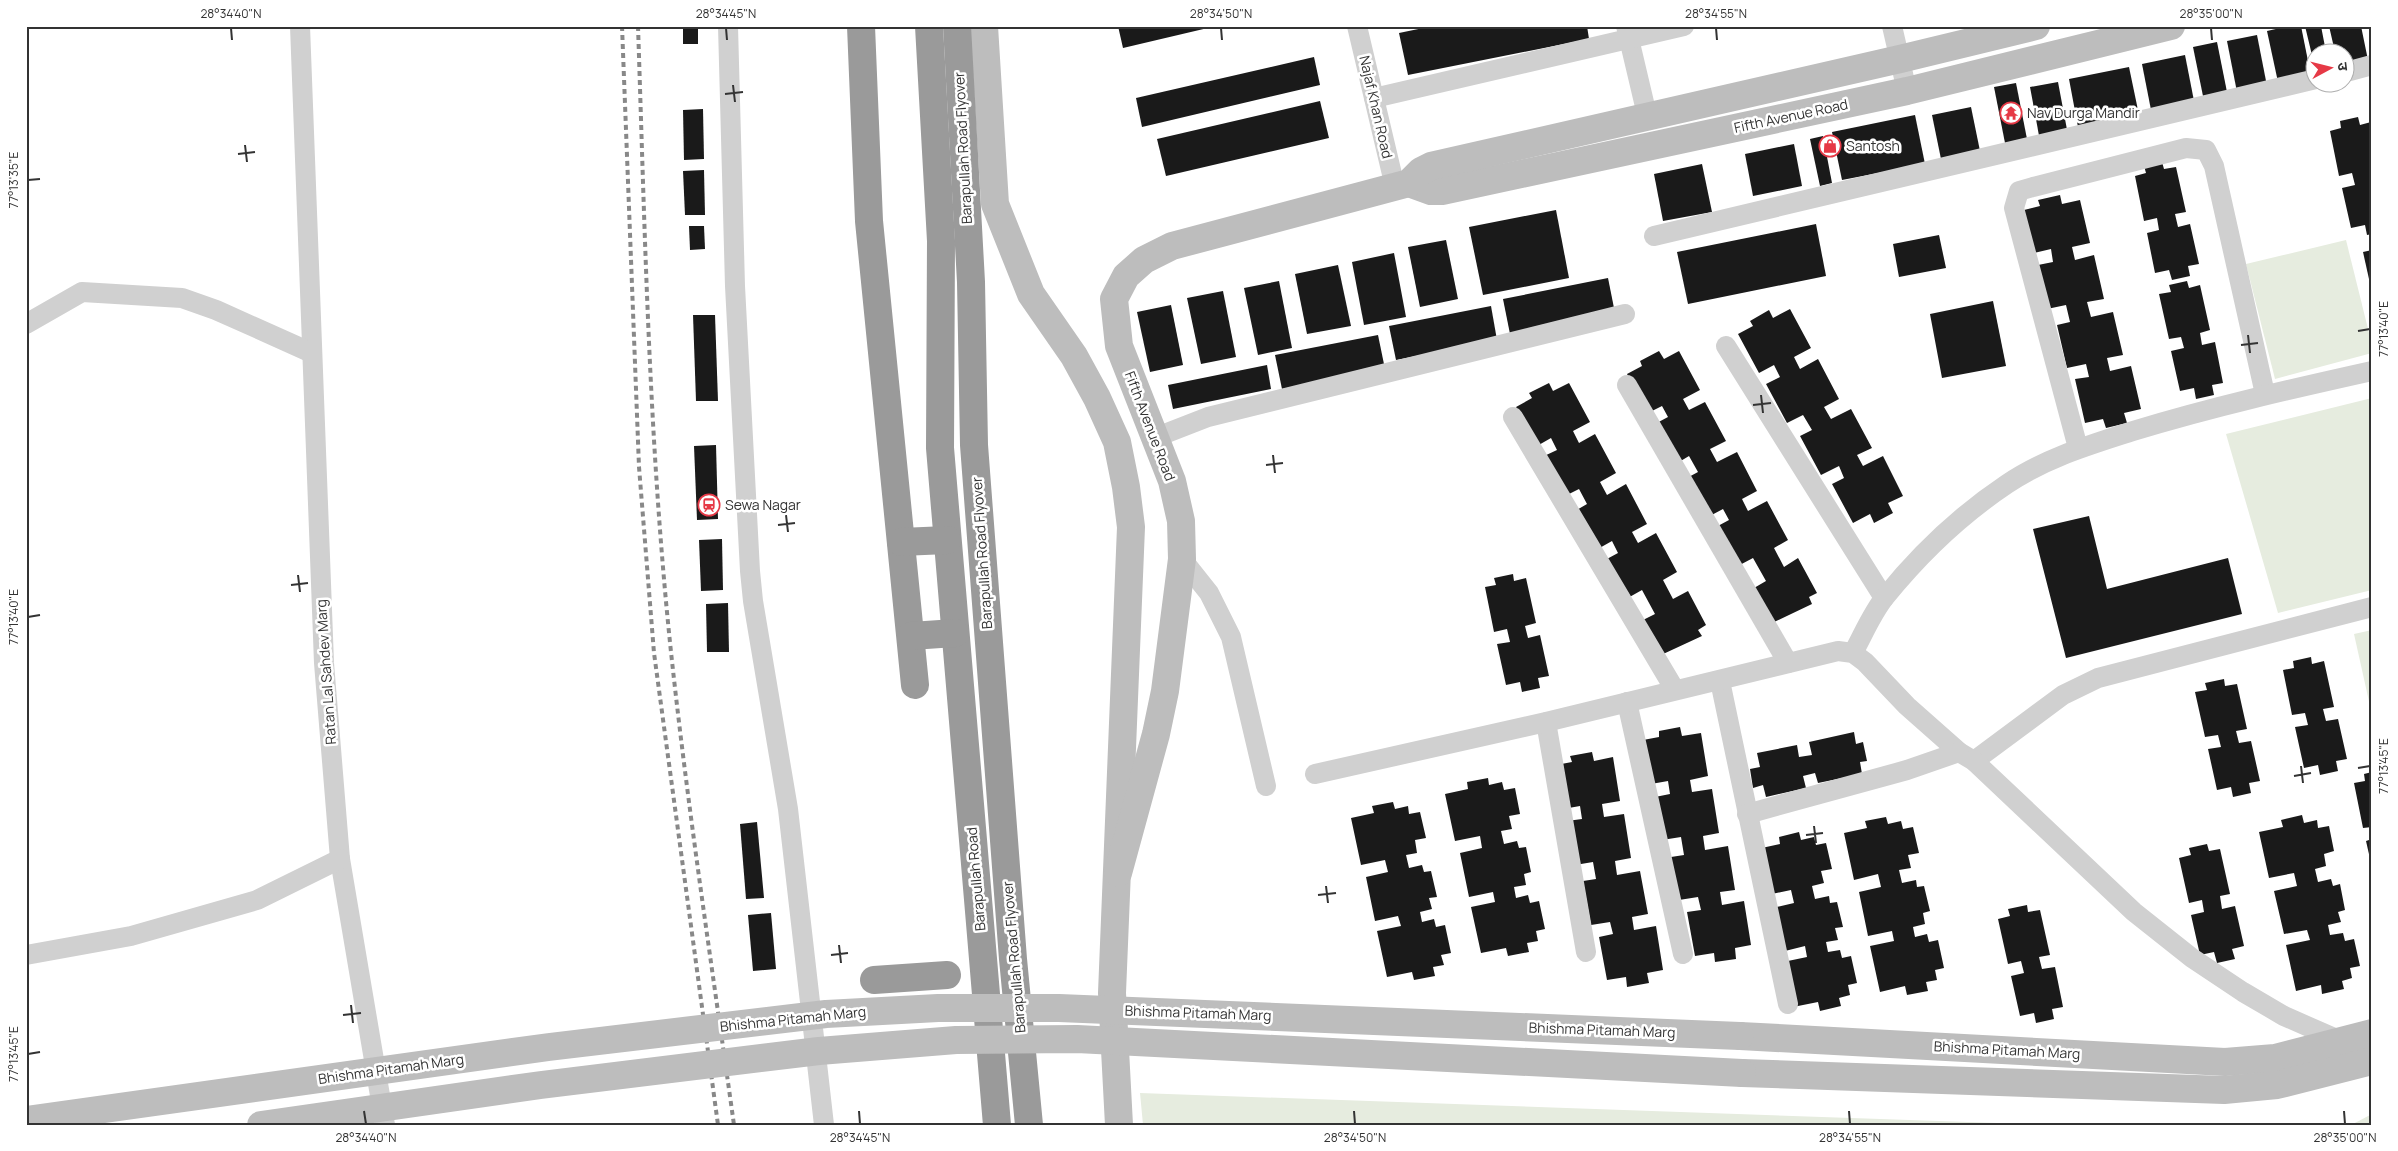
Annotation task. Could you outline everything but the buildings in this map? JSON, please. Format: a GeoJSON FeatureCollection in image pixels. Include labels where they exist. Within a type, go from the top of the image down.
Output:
{"type":"FeatureCollection","features":[{"type":"Feature","properties":{"kind":"highway"},"geometry":{"type":"LineString","coordinates":[[861,26],[869,220],[915,685]]}},
{"type":"Feature","properties":{"kind":"highway","name":"Barapullah Road Flyover"},"geometry":{"type":"LineString","coordinates":[[929,26],[941,241],[940,448],[955,633]]}},
{"type":"Feature","properties":{"kind":"highway","name":"Barapullah Road Flyover"},"geometry":{"type":"LineString","coordinates":[[957,26],[971,282],[974,445],[1013,959],[1030,1125]]}},
{"type":"Feature","properties":{"kind":"highway"},"geometry":{"type":"LineString","coordinates":[[901,542],[947,540]]}},
{"type":"Feature","properties":{"kind":"highway"},"geometry":{"type":"LineString","coordinates":[[911,636],[955,633]]}},
{"type":"Feature","properties":{"kind":"highway","name":"Barapullah Road"},"geometry":{"type":"LineString","coordinates":[[955,633],[998,1125]]}},
{"type":"Feature","properties":{"kind":"highway"},"geometry":{"type":"LineString","coordinates":[[874,980],[947,975]]}},
{"type":"Feature","properties":{"kind":"main road"},"geometry":{"type":"LineString","coordinates":[[984,26],[995,204],[1031,294],[1074,356],[1098,398],[1117,442],[1126,486],[1131,526],[1112,993],[1119,1125]]}},
{"type":"Feature","properties":{"kind":"main road","name":"Fifth Avenue Road"},"geometry":{"type":"LineString","coordinates":[[1118,872],[1160,717],[1182,559],[1181,521],[1172,481],[1118,346],[1114,299],[1126,276],[1144,260],[1172,246],[1402,185],[1431,166],[2036,26]]}},
{"type":"Feature","properties":{"kind":"main road","name":"Fifth Avenue Road"},"geometry":{"type":"LineString","coordinates":[[1402,185],[1442,192],[1907,91],[2171,26]]}},
{"type":"Feature","properties":{"kind":"main road","name":"Bhishma Pitamah Marg"},"geometry":{"type":"LineString","coordinates":[[26,1120],[549,1047],[826,1014],[938,1008],[1059,1008],[1740,1036],[2225,1062],[2274,1058],[2372,1033]]}},
{"type":"Feature","properties":{"kind":"main road"},"geometry":{"type":"LineString","coordinates":[[261,1125],[541,1085],[846,1048],[956,1040],[1078,1038],[1742,1073],[2224,1090],[2277,1085],[2372,1061]]}},
{"type":"Feature","properties":{"kind":"street","name":"Ratan Lal Sahdev Marg"},"geometry":{"type":"LineString","coordinates":[[300,26],[321,611],[340,859],[385,1125]]}},
{"type":"Feature","properties":{"kind":"street"},"geometry":{"type":"LineString","coordinates":[[728,26],[735,286],[750,571],[753,601],[788,809],[824,1125]]}},
{"type":"Feature","properties":{"kind":"street","name":"Najaf Khan Road"},"geometry":{"type":"LineString","coordinates":[[1357,26],[1374,98],[1402,185]]}},
{"type":"Feature","properties":{"kind":"street"},"geometry":{"type":"LineString","coordinates":[[1374,98],[1627,32],[1684,26]]}},
{"type":"Feature","properties":{"kind":"street"},"geometry":{"type":"LineString","coordinates":[[1892,26],[1907,91]]}},
{"type":"Feature","properties":{"kind":"street"},"geometry":{"type":"LineString","coordinates":[[1627,32],[1647,115]]}},
{"type":"Feature","properties":{"kind":"street"},"geometry":{"type":"LineString","coordinates":[[2356,69],[2372,65]]}},
{"type":"Feature","properties":{"kind":"street"},"geometry":{"type":"LineString","coordinates":[[1654,236],[2306,81]]}},
{"type":"Feature","properties":{"kind":"street"},"geometry":{"type":"LineString","coordinates":[[2078,448],[2014,208],[2018,191],[2186,148],[2206,150],[2214,166],[2265,394]]}},
{"type":"Feature","properties":{"kind":"street"},"geometry":{"type":"LineString","coordinates":[[26,324],[82,292],[182,298],[216,310],[312,353]]}},
{"type":"Feature","properties":{"kind":"street"},"geometry":{"type":"LineString","coordinates":[[1154,438],[1208,417],[1625,314]]}},
{"type":"Feature","properties":{"kind":"street"},"geometry":{"type":"LineString","coordinates":[[1726,346],[1884,598]]}},
{"type":"Feature","properties":{"kind":"street"},"geometry":{"type":"LineString","coordinates":[[1853,653],[1884,598],[1926,553],[1969,512],[2008,483],[2078,448],[2265,394],[2372,371]]}},
{"type":"Feature","properties":{"kind":"street"},"geometry":{"type":"LineString","coordinates":[[1627,385],[1788,664]]}},
{"type":"Feature","properties":{"kind":"street"},"geometry":{"type":"LineString","coordinates":[[1513,417],[1675,690]]}},
{"type":"Feature","properties":{"kind":"street"},"geometry":{"type":"LineString","coordinates":[[1182,559],[1209,593],[1231,637],[1266,786]]}},
{"type":"Feature","properties":{"kind":"street"},"geometry":{"type":"LineString","coordinates":[[1747,814],[1908,770],[1967,756],[2062,695],[2098,678],[2372,607]]}},
{"type":"Feature","properties":{"kind":"street"},"geometry":{"type":"LineString","coordinates":[[1315,774],[1546,722],[1838,651],[1853,653],[1865,662],[1907,706],[1967,756],[2134,912],[2192,958],[2243,992],[2284,1016],[2340,1041]]}},
{"type":"Feature","properties":{"kind":"street"},"geometry":{"type":"LineString","coordinates":[[1720,681],[1788,1004]]}},
{"type":"Feature","properties":{"kind":"street"},"geometry":{"type":"LineString","coordinates":[[1627,702],[1683,954]]}},
{"type":"Feature","properties":{"kind":"street"},"geometry":{"type":"LineString","coordinates":[[1546,722],[1586,952]]}},
{"type":"Feature","properties":{"kind":"street"},"geometry":{"type":"LineString","coordinates":[[26,956],[131,936],[257,900],[340,859]]}},
{"type":"Feature","properties":{"kind":"shaded area"},"geometry":{"type":"Polygon","coordinates":[[[2346,240],[2372,345],[2372,353],[2275,379],[2246,264],[2346,240]]]}},
{"type":"Feature","properties":{"kind":"shaded area"},"geometry":{"type":"Polygon","coordinates":[[[2372,398],[2372,590],[2278,613],[2226,434],[2372,398]]]}},
{"type":"Feature","properties":{"kind":"shaded area"},"geometry":{"type":"Polygon","coordinates":[[[2372,630],[2372,715],[2354,634],[2372,630]]]}},
{"type":"Feature","properties":{"kind":"shaded area"},"geometry":{"type":"Polygon","coordinates":[[[1140,1093],[2052,1125],[1143,1125],[1140,1093]]]}},
{"type":"Feature","properties":{"kind":"shaded area"},"geometry":{"type":"Polygon","coordinates":[[[2372,1114],[2372,1125],[2351,1125],[2372,1114]]]}},
{"type":"Feature","properties":{"kind":"railway"},"geometry":{"type":"LineString","coordinates":[[622,26],[639,467],[654,653],[718,1125]]}},
{"type":"Feature","properties":{"kind":"railway"},"geometry":{"type":"LineString","coordinates":[[638,26],[649,339],[664,574],[685,770],[734,1125]]}},
{"type":"Feature","properties":{"kind":"place","name":"Nav Durga Mandir"},"geometry":{"type":"Point","coordinates":[2011,113]}},
{"type":"Feature","properties":{"kind":"place","name":"Santosh"},"geometry":{"type":"Point","coordinates":[1830,146]}},
{"type":"Feature","properties":{"kind":"place","name":"Sewa Nagar"},"geometry":{"type":"Point","coordinates":[709,505]}}]}
